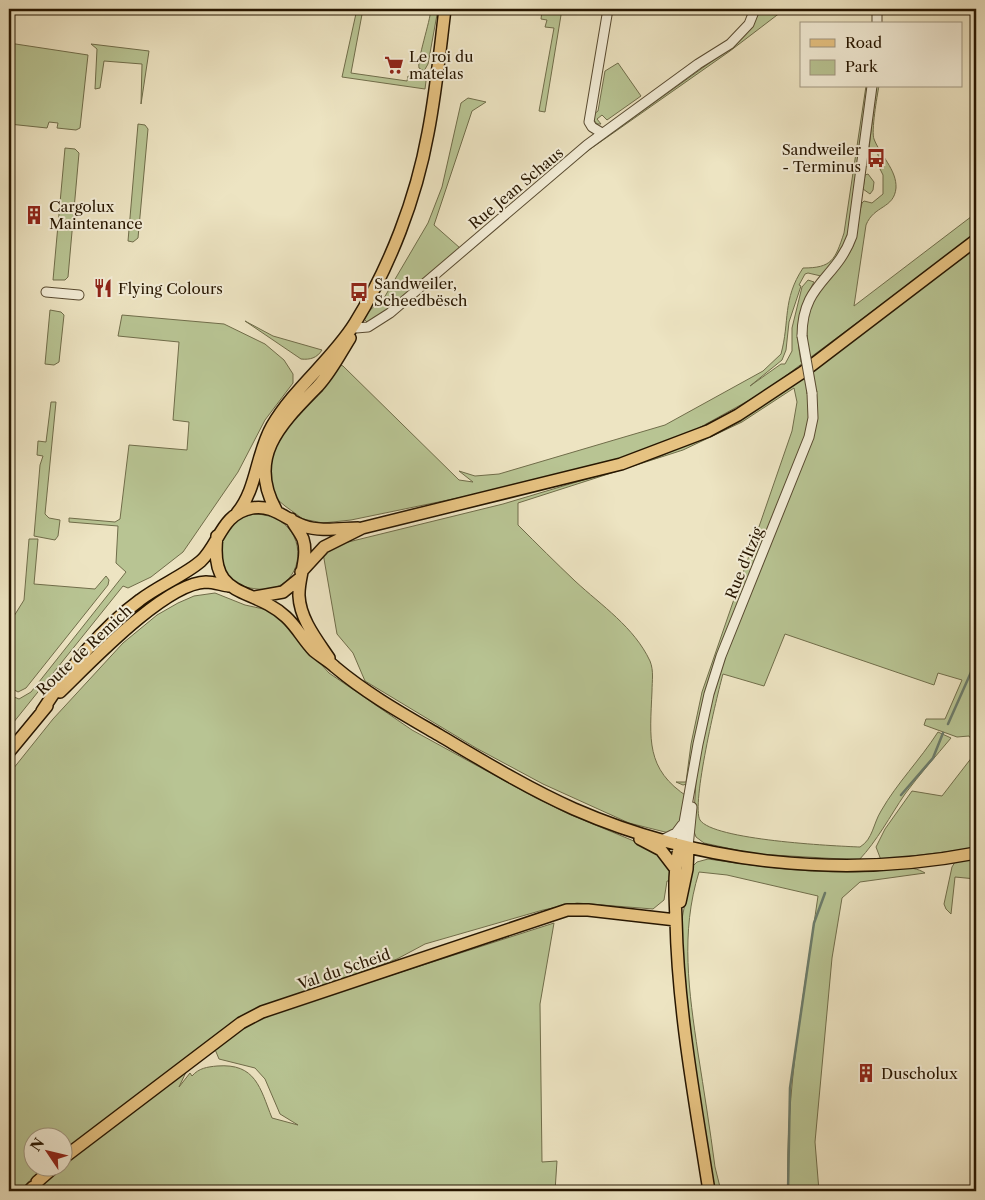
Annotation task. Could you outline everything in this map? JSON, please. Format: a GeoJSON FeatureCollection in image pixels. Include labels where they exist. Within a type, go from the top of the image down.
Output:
{"type":"FeatureCollection","features":[{"type":"Feature","properties":{"kind":"main road"},"geometry":{"type":"LineString","coordinates":[[445,9],[428,134],[417,178],[404,218],[386,262],[354,324],[307,379],[272,426],[261,449],[247,498],[237,513],[225,523],[217,536],[216,560],[220,575],[229,586],[244,595],[255,597],[283,592],[324,547],[362,528],[621,464],[708,431],[738,415],[804,372],[976,240]]}},
{"type":"Feature","properties":{"kind":"main road"},"geometry":{"type":"LineString","coordinates":[[273,439],[290,414],[332,367],[352,334],[354,324]]}},
{"type":"Feature","properties":{"kind":"main road"},"geometry":{"type":"LineString","coordinates":[[276,510],[268,496],[264,480],[264,467],[273,439],[283,417],[307,389],[307,379]]}},
{"type":"Feature","properties":{"kind":"main road"},"geometry":{"type":"LineString","coordinates":[[237,513],[252,508],[276,510],[306,527],[362,528]]}},
{"type":"Feature","properties":{"kind":"main road"},"geometry":{"type":"LineString","coordinates":[[291,519],[302,539],[304,550],[299,598],[312,632],[334,666]]}},
{"type":"Feature","properties":{"kind":"main road","name":"Route de Remich"},"geometry":{"type":"LineString","coordinates":[[9,752],[42,711],[68,672],[113,621],[162,584],[192,568],[208,552],[217,536]]}},
{"type":"Feature","properties":{"kind":"main road","name":"Route de Remich"},"geometry":{"type":"LineString","coordinates":[[42,711],[110,643],[141,616],[189,587],[205,582],[229,586]]}},
{"type":"Feature","properties":{"kind":"main road"},"geometry":{"type":"LineString","coordinates":[[255,597],[287,618],[315,652],[386,704],[539,792],[612,824],[661,850],[674,867]]}},
{"type":"Feature","properties":{"kind":"main road"},"geometry":{"type":"LineString","coordinates":[[612,824],[662,840],[706,851],[798,864],[870,866],[976,854]]}},
{"type":"Feature","properties":{"kind":"main road"},"geometry":{"type":"LineString","coordinates":[[684,846],[674,867],[676,958],[681,1003],[710,1191]]}},
{"type":"Feature","properties":{"kind":"main road"},"geometry":{"type":"LineString","coordinates":[[676,920],[687,869],[684,846]]}},
{"type":"Feature","properties":{"kind":"main road"},"geometry":{"type":"LineString","coordinates":[[687,869],[692,861],[706,851]]}},
{"type":"Feature","properties":{"kind":"main road","name":"Val du Scheid"},"geometry":{"type":"LineString","coordinates":[[72,1151],[241,1023],[262,1012],[567,910],[588,910],[676,920]]}},
{"type":"Feature","properties":{"kind":"main road"},"geometry":{"type":"LineString","coordinates":[[33,1187],[42,1178]]}},
{"type":"Feature","properties":{"kind":"street"},"geometry":{"type":"LineString","coordinates":[[602,133],[592,127],[589,119],[608,9]]}},
{"type":"Feature","properties":{"kind":"street","name":"Rue Jean Schaus"},"geometry":{"type":"LineString","coordinates":[[354,324],[356,328],[362,329],[390,313],[602,133],[698,64],[736,32],[754,9]]}},
{"type":"Feature","properties":{"kind":"street"},"geometry":{"type":"LineString","coordinates":[[876,9],[876,22]]}},
{"type":"Feature","properties":{"kind":"street","name":"Rue d'Itzig"},"geometry":{"type":"LineString","coordinates":[[684,846],[684,820],[709,694],[721,656],[809,437],[813,418],[812,393],[802,336],[802,319],[809,298],[841,260],[852,236],[872,88]]}},
{"type":"Feature","properties":{"kind":"street"},"geometry":{"type":"LineString","coordinates":[[46,292],[79,295]]}},
{"type":"Feature","properties":{"kind":"street","name":"Rue d'Itzig"},"geometry":{"type":"LineString","coordinates":[[684,846],[698,744]]}},
{"type":"Feature","properties":{"kind":"street"},"geometry":{"type":"LineString","coordinates":[[662,840],[676,833],[684,820]]}},
{"type":"Feature","properties":{"kind":"green space"},"geometry":{"type":"Polygon","coordinates":[[[357,9],[363,9],[351,73],[407,81],[408,76],[423,78],[426,81],[425,89],[342,77],[357,9]]]}},
{"type":"Feature","properties":{"kind":"green space"},"geometry":{"type":"Polygon","coordinates":[[[431,9],[438,9],[428,64],[424,71],[419,68],[419,64],[431,9]]]}},
{"type":"Feature","properties":{"kind":"green space"},"geometry":{"type":"Polygon","coordinates":[[[546,9],[562,9],[545,112],[539,111],[554,28],[545,27],[547,20],[541,19],[542,11],[546,11],[546,9]]]}},
{"type":"Feature","properties":{"kind":"green space"},"geometry":{"type":"Polygon","coordinates":[[[760,9],[776,11],[785,9],[730,51],[569,164],[733,46],[760,9]]]}},
{"type":"Feature","properties":{"kind":"green space"},"geometry":{"type":"Polygon","coordinates":[[[9,43],[88,55],[80,128],[76,130],[57,128],[58,123],[49,122],[47,128],[9,124],[9,43]]]}},
{"type":"Feature","properties":{"kind":"green space"},"geometry":{"type":"Polygon","coordinates":[[[91,44],[149,51],[141,104],[142,64],[104,61],[100,88],[95,89],[97,49],[91,44]]]}},
{"type":"Feature","properties":{"kind":"green space"},"geometry":{"type":"Polygon","coordinates":[[[618,63],[641,96],[607,120],[602,115],[597,119],[601,124],[597,124],[593,119],[594,114],[598,111],[605,71],[618,63]]]}},
{"type":"Feature","properties":{"kind":"green space"},"geometry":{"type":"Polygon","coordinates":[[[866,88],[869,88],[852,213],[845,246],[832,265],[821,276],[805,274],[799,285],[801,286],[789,322],[786,350],[782,360],[750,386],[781,364],[785,364],[792,351],[792,328],[802,287],[808,280],[814,282],[801,312],[798,339],[801,362],[809,357],[807,321],[811,303],[821,287],[850,252],[855,240],[862,203],[864,201],[872,203],[883,194],[883,175],[876,161],[879,158],[877,152],[872,154],[869,149],[876,88],[879,88],[873,135],[894,175],[896,188],[892,200],[874,214],[866,225],[854,306],[976,213],[976,234],[764,392],[697,429],[623,458],[487,492],[351,520],[323,523],[303,519],[272,495],[267,480],[270,453],[281,433],[338,364],[343,366],[459,480],[473,482],[459,471],[475,476],[499,474],[665,425],[763,371],[781,354],[789,301],[796,280],[803,268],[813,268],[831,261],[838,250],[844,233],[866,88]]]}},
{"type":"Feature","properties":{"kind":"green space"},"geometry":{"type":"Polygon","coordinates":[[[468,98],[486,102],[472,111],[434,225],[460,248],[404,298],[368,323],[362,317],[384,298],[428,223],[442,187],[461,103],[468,98]]]}},
{"type":"Feature","properties":{"kind":"green space"},"geometry":{"type":"Polygon","coordinates":[[[138,124],[145,125],[148,129],[138,238],[133,242],[128,241],[138,124]]]}},
{"type":"Feature","properties":{"kind":"green space"},"geometry":{"type":"Polygon","coordinates":[[[65,148],[75,149],[79,153],[68,277],[65,280],[53,280],[65,148]]]}},
{"type":"Feature","properties":{"kind":"green space"},"geometry":{"type":"Polygon","coordinates":[[[868,174],[874,182],[873,190],[870,194],[863,189],[865,175],[868,174]]]}},
{"type":"Feature","properties":{"kind":"green space"},"geometry":{"type":"Polygon","coordinates":[[[976,248],[976,746],[969,736],[957,737],[924,725],[926,719],[945,719],[962,680],[938,673],[934,685],[785,634],[764,686],[723,674],[706,749],[698,810],[700,820],[710,827],[727,833],[775,841],[860,847],[868,840],[878,816],[887,801],[938,732],[951,738],[905,794],[878,837],[859,860],[755,854],[704,843],[696,837],[693,829],[698,750],[691,783],[683,785],[676,782],[686,782],[691,744],[702,692],[792,431],[797,402],[794,388],[742,422],[683,450],[518,503],[518,525],[575,581],[626,627],[650,661],[652,672],[651,738],[653,752],[657,764],[664,775],[688,797],[679,827],[669,833],[629,823],[543,784],[476,748],[365,681],[353,653],[337,634],[323,553],[332,546],[503,504],[657,458],[739,419],[797,382],[976,248]]]}},
{"type":"Feature","properties":{"kind":"green space"},"geometry":{"type":"Polygon","coordinates":[[[50,310],[61,312],[64,315],[59,362],[54,365],[45,364],[50,310]]]}},
{"type":"Feature","properties":{"kind":"green space"},"geometry":{"type":"Polygon","coordinates":[[[122,315],[224,324],[265,344],[284,360],[293,374],[293,383],[265,420],[238,472],[183,552],[151,577],[128,588],[123,586],[9,728],[9,695],[19,699],[31,692],[126,572],[116,563],[118,526],[69,522],[69,518],[115,522],[120,519],[129,445],[187,450],[189,422],[173,420],[179,342],[118,336],[122,315]]]}},
{"type":"Feature","properties":{"kind":"green space"},"geometry":{"type":"Polygon","coordinates":[[[245,321],[273,336],[322,350],[313,358],[301,359],[245,321]]]}},
{"type":"Feature","properties":{"kind":"green space"},"geometry":{"type":"Polygon","coordinates":[[[51,402],[56,402],[45,514],[49,518],[60,520],[58,536],[55,540],[34,536],[40,465],[43,456],[37,455],[38,441],[46,442],[51,402]]]}},
{"type":"Feature","properties":{"kind":"green space"},"geometry":{"type":"Polygon","coordinates":[[[254,514],[274,518],[288,527],[295,540],[298,554],[295,569],[287,580],[274,588],[257,589],[234,583],[222,568],[220,560],[221,544],[228,529],[238,520],[254,514]]]}},
{"type":"Feature","properties":{"kind":"green space"},"geometry":{"type":"Polygon","coordinates":[[[29,539],[38,539],[34,584],[95,589],[106,576],[109,580],[108,585],[26,688],[18,692],[9,687],[9,624],[24,600],[29,539]]]}},
{"type":"Feature","properties":{"kind":"green space"},"geometry":{"type":"Polygon","coordinates":[[[215,593],[245,605],[268,610],[277,615],[329,673],[412,730],[536,798],[653,849],[671,872],[671,881],[667,881],[664,900],[653,909],[577,903],[543,910],[425,944],[397,959],[239,1017],[72,1144],[72,1128],[22,1128],[22,1178],[33,1178],[19,1191],[9,1191],[9,774],[53,719],[123,643],[157,615],[194,596],[215,593]]]}},
{"type":"Feature","properties":{"kind":"green space"},"geometry":{"type":"Polygon","coordinates":[[[976,752],[976,848],[881,860],[876,847],[885,829],[912,791],[942,796],[976,752]]]}},
{"type":"Feature","properties":{"kind":"green space"},"geometry":{"type":"Polygon","coordinates":[[[976,858],[976,879],[955,877],[951,914],[944,904],[952,867],[955,862],[976,858]]]}},
{"type":"Feature","properties":{"kind":"green space"},"geometry":{"type":"Polygon","coordinates":[[[708,859],[813,871],[855,872],[908,868],[925,873],[860,882],[842,898],[832,958],[815,1142],[819,1191],[788,1191],[789,1117],[792,1080],[818,896],[727,875],[699,872],[690,917],[688,940],[689,985],[715,1167],[721,1191],[714,1191],[696,1084],[680,961],[681,924],[692,867],[697,862],[708,859]]]}},
{"type":"Feature","properties":{"kind":"green space"},"geometry":{"type":"Polygon","coordinates":[[[554,923],[540,1004],[542,1162],[557,1161],[555,1191],[35,1191],[49,1178],[72,1178],[72,1157],[187,1070],[179,1087],[190,1073],[192,1076],[203,1068],[230,1066],[240,1069],[248,1073],[255,1080],[272,1118],[298,1125],[280,1114],[265,1079],[255,1068],[219,1059],[214,1047],[243,1026],[267,1015],[554,923]]]}},
{"type":"Feature","properties":{"kind":"waterway"},"geometry":{"type":"LineString","coordinates":[[948,724],[976,661]]}},
{"type":"Feature","properties":{"kind":"waterway"},"geometry":{"type":"LineString","coordinates":[[901,795],[933,758],[943,733]]}},
{"type":"Feature","properties":{"kind":"waterway"},"geometry":{"type":"LineString","coordinates":[[788,1191],[790,1088],[814,923],[825,893]]}},
{"type":"Feature","properties":{"kind":"place","name":"Le roi du matelas"},"geometry":{"type":"Point","coordinates":[394,65]}},
{"type":"Feature","properties":{"kind":"place","name":"Sandweiler - Terminus"},"geometry":{"type":"Point","coordinates":[876,158]}},
{"type":"Feature","properties":{"kind":"place","name":"Cargolux Maintenance"},"geometry":{"type":"Point","coordinates":[34,215]}},
{"type":"Feature","properties":{"kind":"place","name":"Flying Colours"},"geometry":{"type":"Point","coordinates":[103,288]}},
{"type":"Feature","properties":{"kind":"place","name":"Sandweiler, Scheedbësch"},"geometry":{"type":"Point","coordinates":[359,292]}},
{"type":"Feature","properties":{"kind":"place","name":"Duscholux"},"geometry":{"type":"Point","coordinates":[866,1073]}}]}
